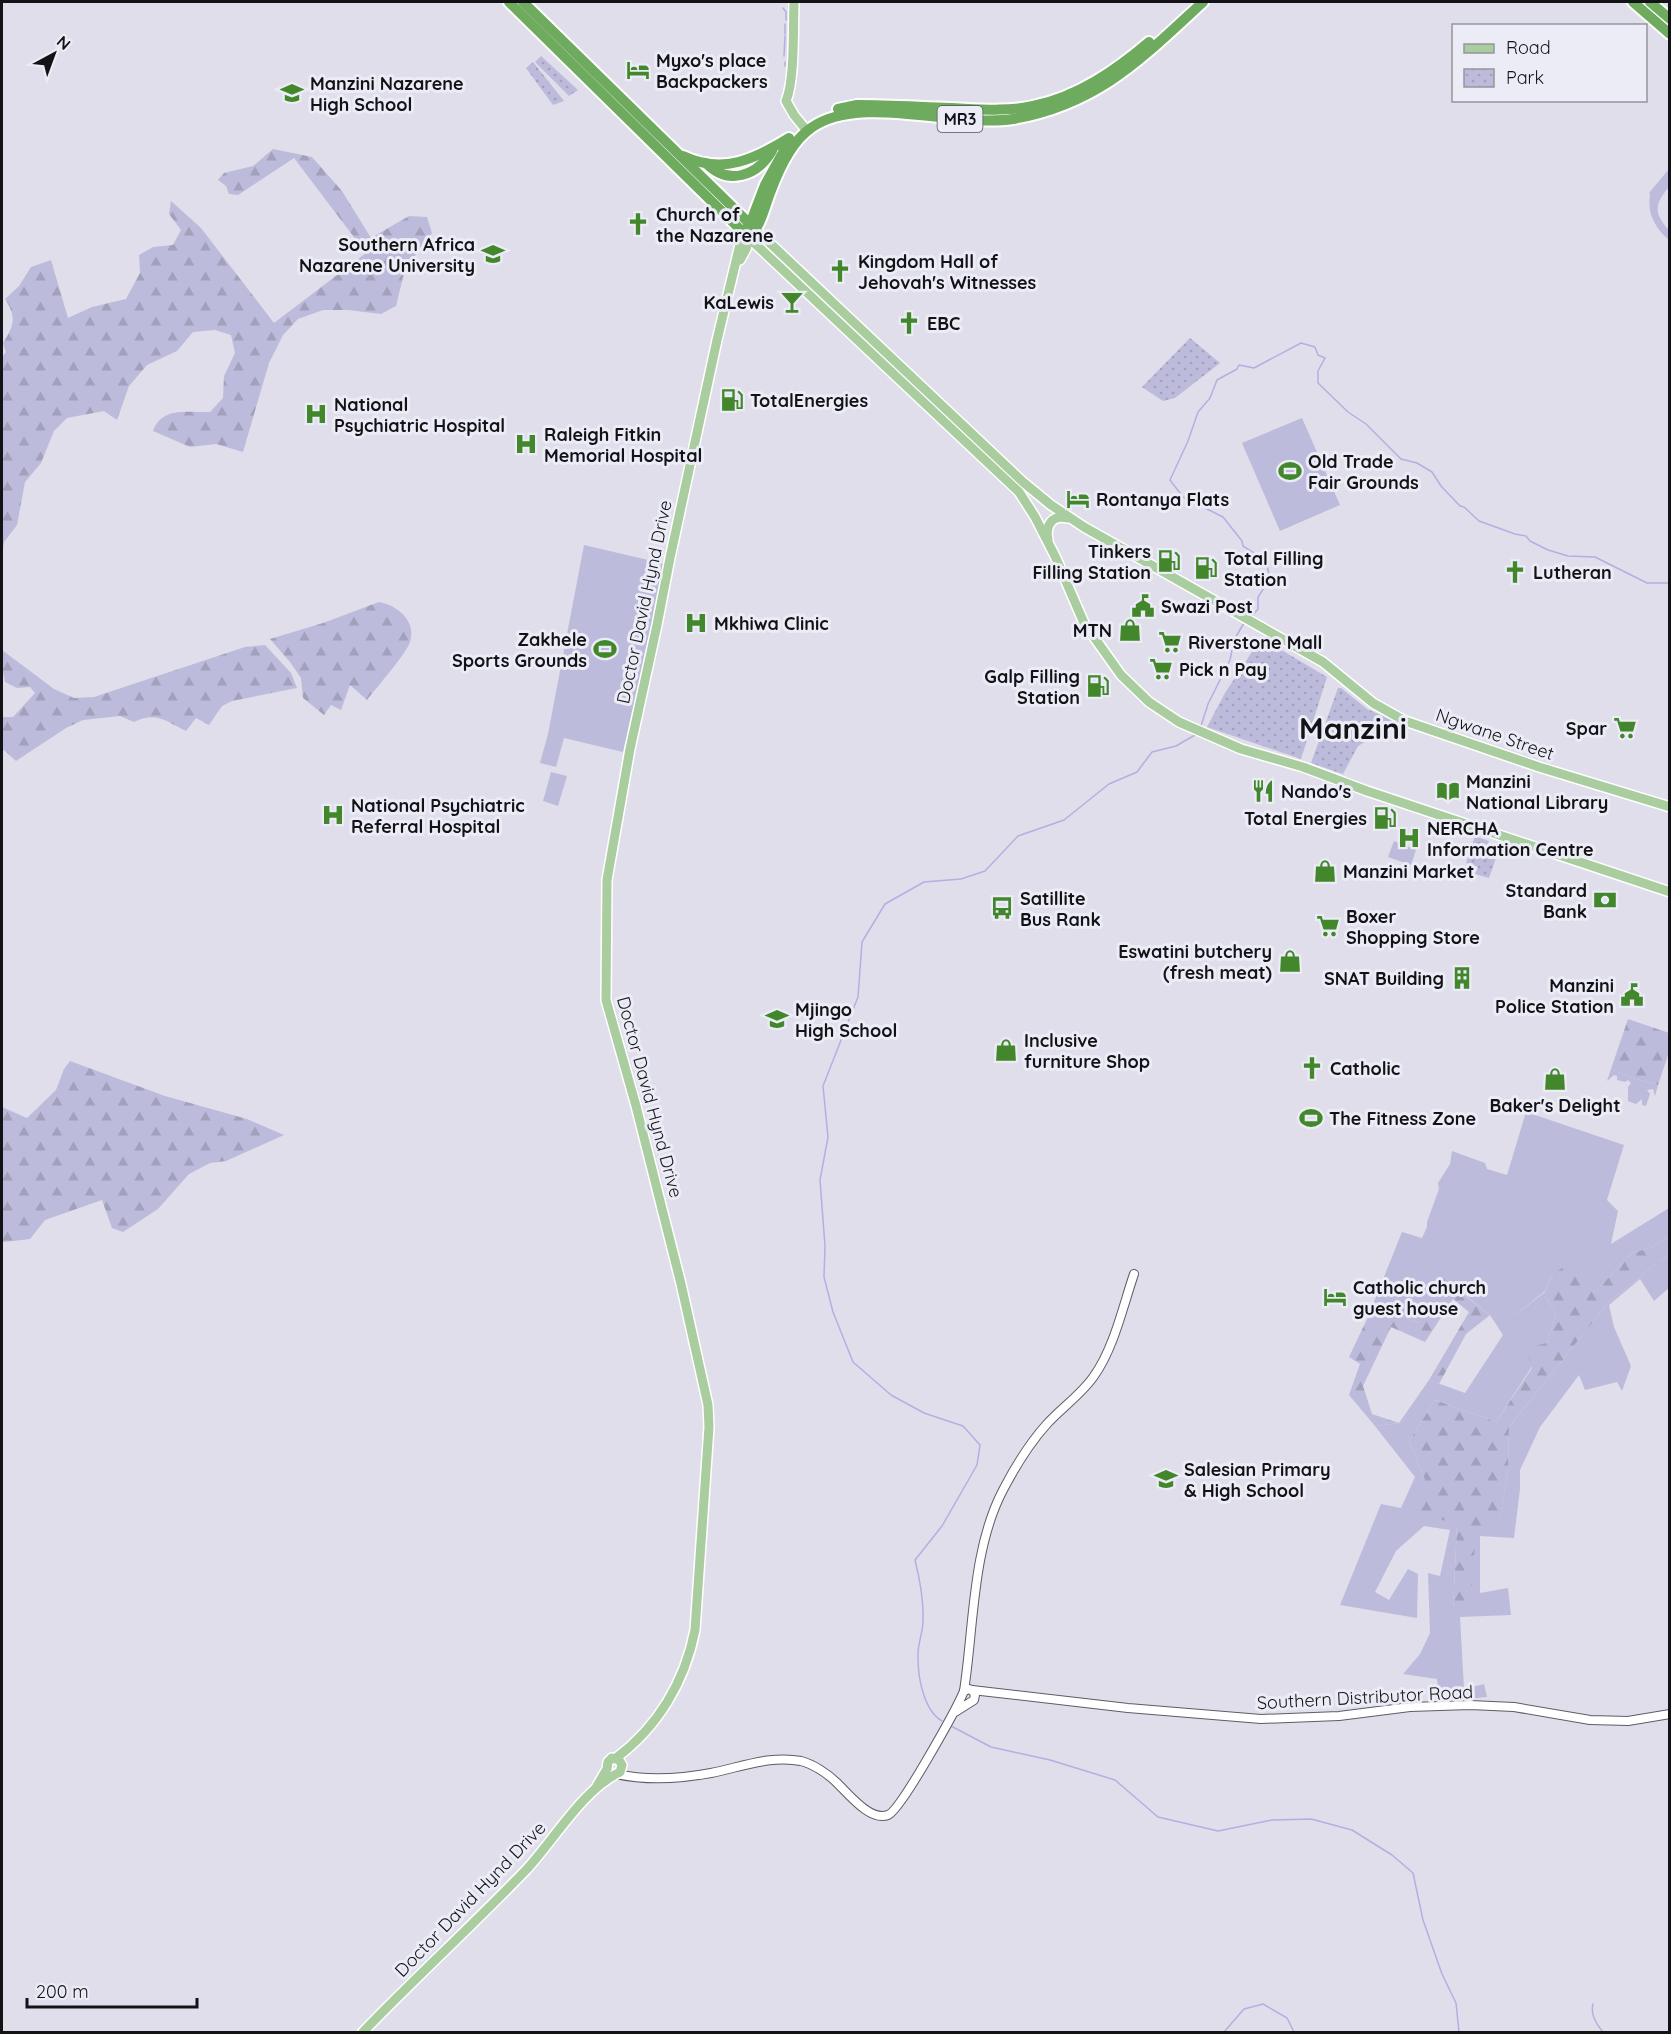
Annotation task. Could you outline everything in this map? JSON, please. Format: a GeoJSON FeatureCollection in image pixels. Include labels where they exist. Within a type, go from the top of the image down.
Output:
{"type":"FeatureCollection","features":[{"type":"Feature","properties":{"kind":"highway"},"geometry":{"type":"LineString","coordinates":[[509,2],[750,231]]}},
{"type":"Feature","properties":{"kind":"highway"},"geometry":{"type":"LineString","coordinates":[[523,2],[678,153],[750,231]]}},
{"type":"Feature","properties":{"kind":"highway","name":"MR3"},"geometry":{"type":"LineString","coordinates":[[750,231],[765,184],[780,155],[792,137],[821,115],[857,105],[993,109],[1015,108],[1045,102],[1080,89],[1114,70],[1193,2]]}},
{"type":"Feature","properties":{"kind":"highway","name":"MR3"},"geometry":{"type":"LineString","coordinates":[[750,231],[805,128],[839,116],[856,113],[990,121],[1011,119],[1049,110],[1084,96],[1117,77],[1134,65],[1203,2]]}},
{"type":"Feature","properties":{"kind":"highway"},"geometry":{"type":"LineString","coordinates":[[1633,2],[1670,34]]}},
{"type":"Feature","properties":{"kind":"highway"},"geometry":{"type":"LineString","coordinates":[[1650,2],[1670,19]]}},
{"type":"Feature","properties":{"kind":"highway"},"geometry":{"type":"LineString","coordinates":[[678,153],[706,162],[733,163],[753,159],[792,137]]}},
{"type":"Feature","properties":{"kind":"main road"},"geometry":{"type":"LineString","coordinates":[[794,2],[792,59],[789,95],[786,101],[805,128]]}},
{"type":"Feature","properties":{"kind":"main road","name":"Doctor David Hynd Drive"},"geometry":{"type":"LineString","coordinates":[[363,2032],[527,1869],[597,1786],[616,1768],[665,1708],[682,1678],[696,1630],[710,1426],[708,1406],[684,1295],[633,1095],[606,1000],[607,880],[630,749],[717,340],[737,264],[746,249],[750,231]]}},
{"type":"Feature","properties":{"kind":"main road"},"geometry":{"type":"LineString","coordinates":[[750,231],[1023,482],[1051,505],[1084,527]]}},
{"type":"Feature","properties":{"kind":"main road"},"geometry":{"type":"LineString","coordinates":[[750,231],[1019,492],[1035,517],[1084,623],[1121,675],[1149,702],[1179,722],[1241,749],[1303,767],[1378,795],[1670,892]]}},
{"type":"Feature","properties":{"kind":"main road"},"geometry":{"type":"LineString","coordinates":[[1054,556],[1047,537],[1047,527],[1052,521],[1065,517],[1084,527]]}},
{"type":"Feature","properties":{"kind":"main road","name":"Ngwane Street"},"geometry":{"type":"LineString","coordinates":[[1084,527],[1323,662],[1372,703],[1405,722],[1539,767],[1670,807]]}},
{"type":"Feature","properties":{"kind":"street"},"geometry":{"type":"LineString","coordinates":[[616,1768],[637,1778],[667,1778],[711,1773],[782,1758],[804,1762],[817,1768],[835,1780],[871,1813],[878,1816],[887,1815],[896,1808],[954,1713],[969,1694],[967,1673],[977,1581],[985,1541],[1002,1491],[1046,1425],[1077,1396],[1095,1375],[1112,1339],[1134,1274]]}},
{"type":"Feature","properties":{"kind":"street","name":"Southern Distributor Road"},"geometry":{"type":"LineString","coordinates":[[969,1694],[990,1691],[1128,1708],[1261,1719],[1339,1716],[1410,1707],[1470,1705],[1514,1707],[1590,1720],[1628,1721],[1670,1714]]}},
{"type":"Feature","properties":{"kind":"green space"},"geometry":{"type":"Polygon","coordinates":[[[541,56],[578,90],[569,96],[535,62],[541,56]]]}},
{"type":"Feature","properties":{"kind":"green space"},"geometry":{"type":"Polygon","coordinates":[[[533,62],[564,101],[553,105],[526,68],[533,62]]]}},
{"type":"Feature","properties":{"kind":"green space"},"geometry":{"type":"Polygon","coordinates":[[[273,149],[312,157],[342,191],[371,238],[409,216],[427,217],[432,233],[405,269],[396,306],[381,314],[323,310],[298,319],[283,335],[269,363],[243,452],[216,444],[190,447],[153,431],[157,423],[169,414],[210,412],[223,398],[224,376],[235,353],[231,335],[215,330],[193,332],[177,351],[147,365],[129,386],[117,420],[104,411],[67,418],[54,431],[41,463],[25,482],[17,525],[4,542],[2,556],[2,357],[6,352],[3,343],[13,321],[5,299],[19,286],[31,267],[51,260],[68,318],[92,307],[126,299],[140,273],[139,255],[153,247],[173,245],[181,230],[169,214],[171,201],[201,228],[274,323],[366,253],[294,158],[238,195],[229,194],[226,186],[218,180],[224,173],[253,166],[273,149]]]}},
{"type":"Feature","properties":{"kind":"green space"},"geometry":{"type":"Polygon","coordinates":[[[1669,169],[1669,187],[1661,198],[1658,213],[1669,230],[1669,240],[1653,220],[1649,193],[1669,169]]]}},
{"type":"Feature","properties":{"kind":"green space"},"geometry":{"type":"Polygon","coordinates":[[[1190,338],[1220,363],[1175,398],[1163,401],[1142,387],[1190,338]]]}},
{"type":"Feature","properties":{"kind":"green space","name":"Old Trade Fair Grounds"},"geometry":{"type":"Polygon","coordinates":[[[1302,418],[1340,505],[1280,531],[1242,443],[1302,418]]]}},
{"type":"Feature","properties":{"kind":"green space","name":"Zakhele Sports Grounds"},"geometry":{"type":"Polygon","coordinates":[[[584,545],[665,564],[623,752],[564,738],[556,767],[540,763],[548,734],[584,545]]]}},
{"type":"Feature","properties":{"kind":"green space"},"geometry":{"type":"Polygon","coordinates":[[[379,602],[399,610],[404,615],[411,627],[410,642],[367,700],[350,685],[341,710],[331,705],[324,715],[303,698],[301,678],[270,639],[323,623],[379,602]]]}},
{"type":"Feature","properties":{"kind":"green space"},"geometry":{"type":"Polygon","coordinates":[[[1261,638],[1327,677],[1301,759],[1207,727],[1225,693],[1261,638]]]}},
{"type":"Feature","properties":{"kind":"green space"},"geometry":{"type":"Polygon","coordinates":[[[265,645],[291,673],[297,688],[232,701],[222,706],[209,725],[196,718],[186,731],[155,717],[134,722],[120,716],[83,720],[66,728],[16,761],[4,750],[2,752],[2,717],[13,717],[35,693],[30,687],[17,688],[5,682],[2,650],[54,689],[74,698],[94,697],[245,647],[265,645]]]}},
{"type":"Feature","properties":{"kind":"green space"},"geometry":{"type":"Polygon","coordinates":[[[1338,688],[1367,709],[1405,726],[1404,731],[1387,729],[1358,746],[1343,774],[1311,763],[1338,688]]]}},
{"type":"Feature","properties":{"kind":"green space"},"geometry":{"type":"Polygon","coordinates":[[[551,772],[567,776],[558,806],[543,801],[551,772]]]}},
{"type":"Feature","properties":{"kind":"green space"},"geometry":{"type":"Polygon","coordinates":[[[1475,836],[1489,841],[1484,854],[1496,858],[1489,878],[1475,874],[1478,867],[1466,863],[1475,836]]]}},
{"type":"Feature","properties":{"kind":"green space"},"geometry":{"type":"Polygon","coordinates":[[[1394,841],[1416,850],[1411,865],[1388,857],[1394,841]]]}},
{"type":"Feature","properties":{"kind":"green space"},"geometry":{"type":"Polygon","coordinates":[[[1628,1019],[1669,1033],[1669,1052],[1658,1085],[1611,1069],[1628,1019]]]}},
{"type":"Feature","properties":{"kind":"green space"},"geometry":{"type":"Polygon","coordinates":[[[70,1061],[165,1096],[247,1119],[284,1135],[226,1161],[210,1163],[189,1174],[158,1209],[123,1232],[112,1228],[102,1200],[45,1220],[30,1239],[4,1242],[2,1241],[2,1107],[27,1118],[56,1090],[64,1069],[70,1061]]]}},
{"type":"Feature","properties":{"kind":"green space"},"geometry":{"type":"Polygon","coordinates":[[[1611,1069],[1658,1085],[1655,1096],[1653,1089],[1647,1090],[1650,1094],[1646,1106],[1642,1105],[1642,1099],[1636,1104],[1628,1101],[1628,1087],[1631,1083],[1628,1080],[1625,1082],[1617,1080],[1617,1076],[1614,1075],[1607,1081],[1611,1069]]]}},
{"type":"Feature","properties":{"kind":"green space"},"geometry":{"type":"Polygon","coordinates":[[[1526,1112],[1624,1145],[1607,1200],[1618,1211],[1611,1244],[1669,1208],[1669,1236],[1653,1247],[1632,1253],[1594,1293],[1553,1273],[1545,1291],[1515,1315],[1515,1325],[1545,1296],[1556,1314],[1547,1343],[1496,1422],[1435,1400],[1409,1441],[1425,1480],[1457,1525],[1453,1610],[1476,1530],[1500,1518],[1508,1469],[1509,1427],[1608,1303],[1669,1255],[1669,1288],[1654,1301],[1640,1279],[1609,1305],[1614,1327],[1631,1366],[1622,1391],[1617,1382],[1585,1390],[1579,1375],[1540,1427],[1520,1470],[1514,1538],[1480,1536],[1480,1593],[1508,1588],[1511,1615],[1460,1617],[1464,1689],[1484,1684],[1487,1697],[1453,1700],[1452,1693],[1438,1690],[1437,1679],[1403,1674],[1420,1654],[1430,1633],[1428,1573],[1440,1576],[1450,1530],[1424,1526],[1396,1551],[1375,1592],[1389,1600],[1408,1569],[1418,1574],[1417,1618],[1340,1605],[1381,1504],[1401,1508],[1415,1477],[1375,1426],[1399,1423],[1429,1380],[1465,1393],[1503,1335],[1490,1315],[1459,1290],[1419,1323],[1383,1310],[1367,1319],[1402,1232],[1422,1238],[1439,1189],[1438,1183],[1450,1164],[1452,1151],[1485,1163],[1487,1169],[1507,1175],[1526,1112]]]}},
{"type":"Feature","properties":{"kind":"green space"},"geometry":{"type":"Polygon","coordinates":[[[1669,1236],[1669,1255],[1608,1303],[1509,1427],[1508,1469],[1500,1519],[1476,1531],[1470,1608],[1453,1610],[1457,1525],[1418,1511],[1425,1480],[1409,1441],[1435,1400],[1496,1422],[1532,1368],[1526,1348],[1547,1343],[1556,1314],[1545,1296],[1537,1314],[1515,1325],[1515,1315],[1545,1292],[1553,1273],[1574,1262],[1594,1293],[1632,1253],[1653,1247],[1669,1236]]]}},
{"type":"Feature","properties":{"kind":"green space"},"geometry":{"type":"Polygon","coordinates":[[[1448,1270],[1465,1277],[1459,1291],[1490,1315],[1466,1334],[1439,1384],[1429,1380],[1469,1312],[1453,1299],[1425,1342],[1391,1327],[1363,1386],[1372,1414],[1399,1423],[1375,1426],[1349,1395],[1360,1364],[1349,1357],[1367,1319],[1383,1310],[1419,1323],[1448,1270]]]}},
{"type":"Feature","properties":{"kind":"waterway"},"geometry":{"type":"LineString","coordinates":[[783,8],[786,12],[786,20]]}},
{"type":"Feature","properties":{"kind":"waterway"},"geometry":{"type":"LineString","coordinates":[[785,24],[785,34]]}},
{"type":"Feature","properties":{"kind":"waterway"},"geometry":{"type":"LineString","coordinates":[[784,56],[785,36]]}},
{"type":"Feature","properties":{"kind":"waterway"},"geometry":{"type":"LineString","coordinates":[[1252,616],[1258,609],[1258,597],[1270,579],[1266,561],[1243,546],[1242,541],[1223,517],[1183,497],[1170,480],[1198,412],[1210,398],[1217,380],[1237,369],[1239,365],[1254,368],[1301,343],[1315,347],[1318,355],[1325,358],[1318,371],[1318,383],[1348,412],[1366,424],[1401,459],[1417,463],[1432,472],[1441,486],[1460,506],[1479,521],[1526,536],[1530,541],[1548,550],[1568,556],[1595,557],[1647,583],[1670,583]]}},
{"type":"Feature","properties":{"kind":"waterway"},"geometry":{"type":"LineString","coordinates":[[1201,726],[1208,704],[1230,660],[1234,640],[1244,623]]}},
{"type":"Feature","properties":{"kind":"waterway"},"geometry":{"type":"LineString","coordinates":[[942,1721],[926,1702],[919,1675],[918,1653],[923,1626],[923,1605],[915,1560],[942,1526],[977,1465],[980,1445],[963,1426],[924,1413],[891,1395],[853,1362],[833,1312],[824,1277],[825,1246],[820,1180],[828,1137],[823,1086],[858,997],[862,942],[885,904],[924,882],[961,879],[985,871],[1018,836],[1064,820],[1109,784],[1137,772],[1152,752],[1176,746],[1195,735]]}},
{"type":"Feature","properties":{"kind":"waterway"},"geometry":{"type":"LineString","coordinates":[[951,1726],[991,1747],[1050,1760],[1115,1780],[1158,1817],[1218,1831],[1272,1820],[1311,1819],[1352,1830],[1392,1855],[1413,1873],[1423,1920],[1442,1974],[1456,2003],[1459,2032]]}},
{"type":"Feature","properties":{"kind":"waterway"},"geometry":{"type":"LineString","coordinates":[[1224,2032],[1244,2009],[1263,2004],[1287,2018],[1294,2032]]}},
{"type":"Feature","properties":{"kind":"waterway"},"geometry":{"type":"LineString","coordinates":[[1593,2004],[1593,2016],[1603,2032]]}},
{"type":"Feature","properties":{"kind":"place","name":"Myxo's place Backpackers"},"geometry":{"type":"Point","coordinates":[638,70]}},
{"type":"Feature","properties":{"kind":"place","name":"Manzini Nazarene High School"},"geometry":{"type":"Point","coordinates":[292,93]}},
{"type":"Feature","properties":{"kind":"place","name":"Church of the Nazarene"},"geometry":{"type":"Point","coordinates":[638,224]}},
{"type":"Feature","properties":{"kind":"place","name":"Southern Africa Nazarene University"},"geometry":{"type":"Point","coordinates":[493,254]}},
{"type":"Feature","properties":{"kind":"place","name":"Kingdom Hall of Jehovah's Witnesses"},"geometry":{"type":"Point","coordinates":[840,271]}},
{"type":"Feature","properties":{"kind":"place","name":"KaLewis"},"geometry":{"type":"Point","coordinates":[792,302]}},
{"type":"Feature","properties":{"kind":"place","name":"EBC"},"geometry":{"type":"Point","coordinates":[909,323]}},
{"type":"Feature","properties":{"kind":"place","name":"TotalEnergies"},"geometry":{"type":"Point","coordinates":[732,400]}},
{"type":"Feature","properties":{"kind":"place","name":"National Psychiatric Hospital"},"geometry":{"type":"Point","coordinates":[316,414]}},
{"type":"Feature","properties":{"kind":"place","name":"Raleigh Fitkin Memorial Hospital"},"geometry":{"type":"Point","coordinates":[526,444]}},
{"type":"Feature","properties":{"kind":"place","name":"Old Trade Fair Grounds"},"geometry":{"type":"Point","coordinates":[1290,471]}},
{"type":"Feature","properties":{"kind":"place","name":"Rontanya Flats"},"geometry":{"type":"Point","coordinates":[1078,499]}},
{"type":"Feature","properties":{"kind":"place","name":"Tinkers Filling Station"},"geometry":{"type":"Point","coordinates":[1169,561]}},
{"type":"Feature","properties":{"kind":"place","name":"Total Filling Station"},"geometry":{"type":"Point","coordinates":[1206,568]}},
{"type":"Feature","properties":{"kind":"place","name":"Lutheran"},"geometry":{"type":"Point","coordinates":[1515,572]}},
{"type":"Feature","properties":{"kind":"place","name":"Swazi Post"},"geometry":{"type":"Point","coordinates":[1143,606]}},
{"type":"Feature","properties":{"kind":"place","name":"Mkhiwa Clinic"},"geometry":{"type":"Point","coordinates":[696,623]}},
{"type":"Feature","properties":{"kind":"place","name":"MTN"},"geometry":{"type":"Point","coordinates":[1130,630]}},
{"type":"Feature","properties":{"kind":"place","name":"Riverstone Mall"},"geometry":{"type":"Point","coordinates":[1170,642]}},
{"type":"Feature","properties":{"kind":"place","name":"Zakhele Sports Grounds"},"geometry":{"type":"Point","coordinates":[605,649]}},
{"type":"Feature","properties":{"kind":"place","name":"Pick n Pay"},"geometry":{"type":"Point","coordinates":[1161,669]}},
{"type":"Feature","properties":{"kind":"place","name":"Galp Filling Station"},"geometry":{"type":"Point","coordinates":[1098,686]}},
{"type":"Feature","properties":{"kind":"place","name":"Spar"},"geometry":{"type":"Point","coordinates":[1625,728]}},
{"type":"Feature","properties":{"kind":"place","name":"Nando's"},"geometry":{"type":"Point","coordinates":[1263,791]}},
{"type":"Feature","properties":{"kind":"place","name":"Manzini National Library"},"geometry":{"type":"Point","coordinates":[1448,791]}},
{"type":"Feature","properties":{"kind":"place","name":"National Psychiatric Referral Hospital"},"geometry":{"type":"Point","coordinates":[333,815]}},
{"type":"Feature","properties":{"kind":"place","name":"Total Energies"},"geometry":{"type":"Point","coordinates":[1385,818]}},
{"type":"Feature","properties":{"kind":"place","name":"NERCHA Information Centre"},"geometry":{"type":"Point","coordinates":[1409,838]}},
{"type":"Feature","properties":{"kind":"place","name":"Manzini Market"},"geometry":{"type":"Point","coordinates":[1325,871]}},
{"type":"Feature","properties":{"kind":"place","name":"Standard Bank"},"geometry":{"type":"Point","coordinates":[1605,900]}},
{"type":"Feature","properties":{"kind":"place","name":"Satillite Bus Rank"},"geometry":{"type":"Point","coordinates":[1002,908]}},
{"type":"Feature","properties":{"kind":"place","name":"Boxer Shopping Store"},"geometry":{"type":"Point","coordinates":[1328,926]}},
{"type":"Feature","properties":{"kind":"place","name":"Eswatini butchery (fresh meat)"},"geometry":{"type":"Point","coordinates":[1290,961]}},
{"type":"Feature","properties":{"kind":"place","name":"SNAT Building"},"geometry":{"type":"Point","coordinates":[1462,978]}},
{"type":"Feature","properties":{"kind":"place","name":"Manzini Police Station"},"geometry":{"type":"Point","coordinates":[1632,995]}},
{"type":"Feature","properties":{"kind":"place","name":"Mjingo High School"},"geometry":{"type":"Point","coordinates":[777,1019]}},
{"type":"Feature","properties":{"kind":"place","name":"Inclusive furniture Shop"},"geometry":{"type":"Point","coordinates":[1006,1050]}},
{"type":"Feature","properties":{"kind":"place","name":"Catholic"},"geometry":{"type":"Point","coordinates":[1312,1068]}},
{"type":"Feature","properties":{"kind":"place","name":"Baker's Delight"},"geometry":{"type":"Point","coordinates":[1555,1079]}},
{"type":"Feature","properties":{"kind":"place","name":"The Fitness Zone"},"geometry":{"type":"Point","coordinates":[1311,1118]}},
{"type":"Feature","properties":{"kind":"place","name":"Catholic church guest house"},"geometry":{"type":"Point","coordinates":[1335,1297]}},
{"type":"Feature","properties":{"kind":"place","name":"Salesian Primary & High School"},"geometry":{"type":"Point","coordinates":[1166,1479]}},
{"type":"Feature","properties":{"kind":"district","name":"Manzini"},"geometry":{"type":"Point","coordinates":[1353,728]}}]}
